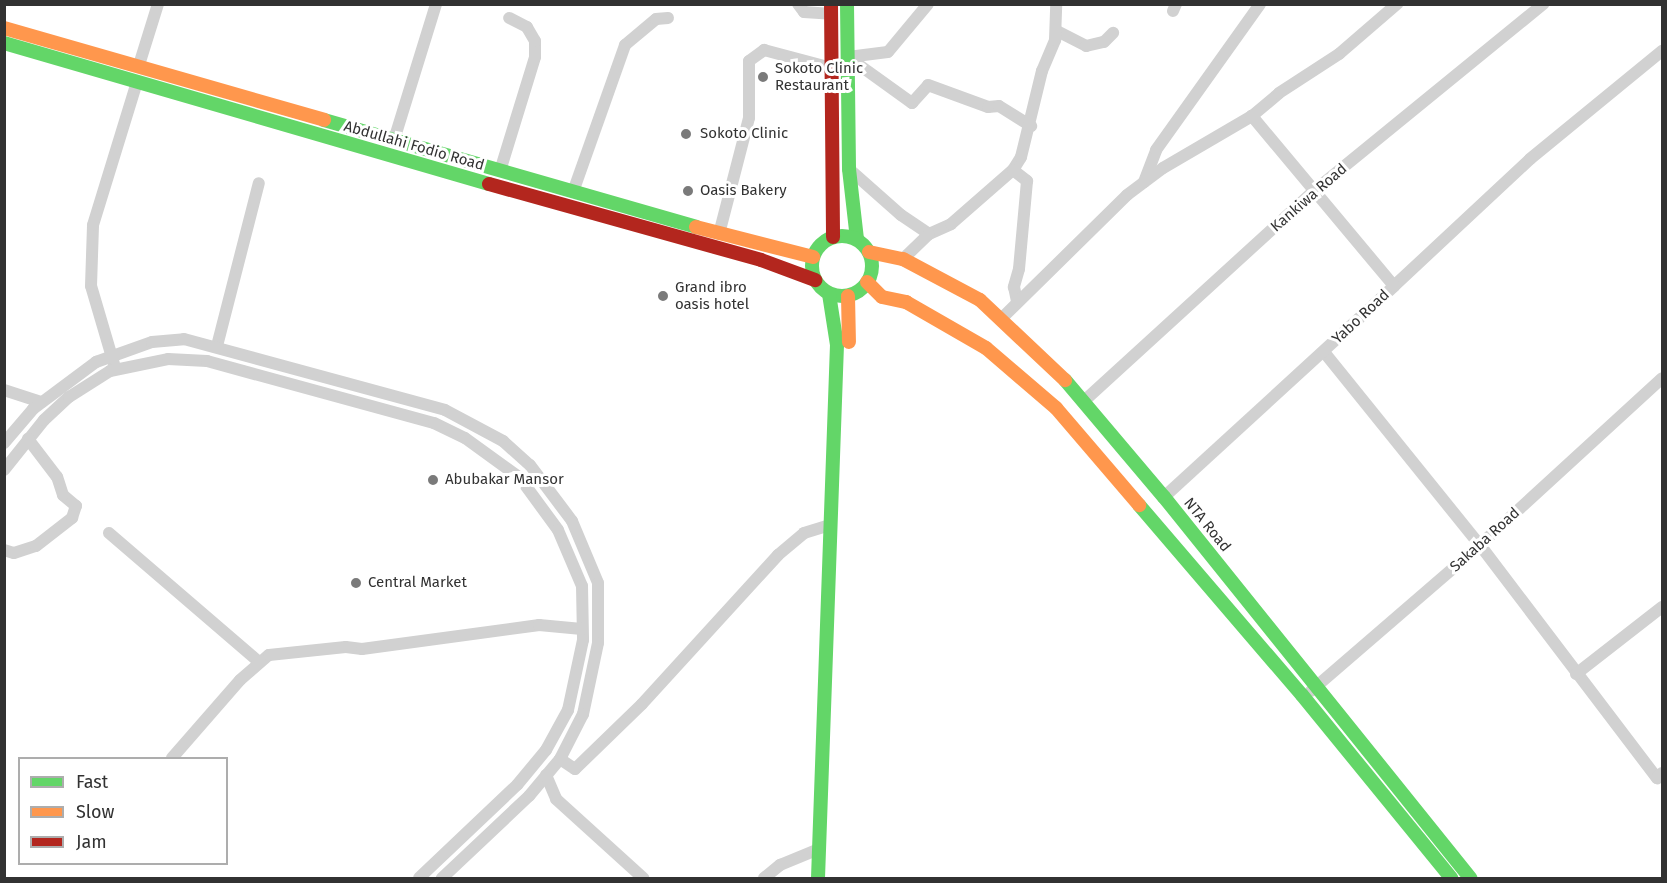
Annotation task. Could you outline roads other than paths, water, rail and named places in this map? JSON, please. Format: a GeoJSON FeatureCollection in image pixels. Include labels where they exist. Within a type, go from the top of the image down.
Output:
{"type":"FeatureCollection","features":[{"type":"Feature","properties":{"kind":"main road"},"geometry":{"type":"LineString","coordinates":[[847,4],[849,169],[857,240]]}},
{"type":"Feature","properties":{"kind":"main road"},"geometry":{"type":"LineString","coordinates":[[831,9],[835,69],[833,237]]}},
{"type":"Feature","properties":{"kind":"main road","name":"Abdullahi Fodio Road"},"geometry":{"type":"LineString","coordinates":[[4,28],[139,65],[719,234],[813,257]]}},
{"type":"Feature","properties":{"kind":"main road","name":"Abdullahi Fodio Road"},"geometry":{"type":"LineString","coordinates":[[4,43],[761,260],[815,280]]}},
{"type":"Feature","properties":{"kind":"main road"},"geometry":{"type":"LineString","coordinates":[[818,879],[837,345],[829,294],[815,280],[813,257],[824,242],[833,237],[857,240],[869,252],[872,273],[867,282],[848,296],[829,294]]}},
{"type":"Feature","properties":{"kind":"main road","name":"NTA Road"},"geometry":{"type":"LineString","coordinates":[[869,252],[903,259],[980,300],[1002,318],[1084,401],[1470,879]]}},
{"type":"Feature","properties":{"kind":"main road"},"geometry":{"type":"LineString","coordinates":[[867,282],[882,297],[906,302],[986,348],[1056,408],[1302,695],[1451,879]]}},
{"type":"Feature","properties":{"kind":"main road"},"geometry":{"type":"LineString","coordinates":[[830,879],[848,296]]}},
{"type":"Feature","properties":{"kind":"street"},"geometry":{"type":"LineString","coordinates":[[139,65],[158,4]]}},
{"type":"Feature","properties":{"kind":"street"},"geometry":{"type":"LineString","coordinates":[[394,140],[436,4]]}},
{"type":"Feature","properties":{"kind":"street"},"geometry":{"type":"LineString","coordinates":[[798,4],[804,12],[831,9]]}},
{"type":"Feature","properties":{"kind":"street"},"geometry":{"type":"LineString","coordinates":[[848,57],[888,52],[928,4]]}},
{"type":"Feature","properties":{"kind":"street"},"geometry":{"type":"LineString","coordinates":[[903,259],[929,234],[951,224],[1013,170],[1031,126],[1042,71],[1057,31],[1056,4]]}},
{"type":"Feature","properties":{"kind":"street"},"geometry":{"type":"LineString","coordinates":[[1144,182],[1162,141],[1260,4]]}},
{"type":"Feature","properties":{"kind":"street"},"geometry":{"type":"LineString","coordinates":[[1002,318],[1017,301],[1144,182],[1252,116],[1278,93],[1339,54],[1397,4]]}},
{"type":"Feature","properties":{"kind":"street","name":"Kankiwa Road"},"geometry":{"type":"LineString","coordinates":[[1084,401],[1314,191],[1543,4]]}},
{"type":"Feature","properties":{"kind":"street"},"geometry":{"type":"LineString","coordinates":[[500,171],[536,57],[535,41],[527,27],[509,18]]}},
{"type":"Feature","properties":{"kind":"street"},"geometry":{"type":"LineString","coordinates":[[573,192],[625,45],[656,19],[668,18]]}},
{"type":"Feature","properties":{"kind":"street"},"geometry":{"type":"LineString","coordinates":[[1057,31],[1086,46],[1104,42],[1113,33]]}},
{"type":"Feature","properties":{"kind":"street"},"geometry":{"type":"LineString","coordinates":[[719,234],[749,118],[749,61],[764,50],[835,69]]}},
{"type":"Feature","properties":{"kind":"street"},"geometry":{"type":"LineString","coordinates":[[1394,286],[1530,159],[1662,51]]}},
{"type":"Feature","properties":{"kind":"street"},"geometry":{"type":"LineString","coordinates":[[848,57],[912,104],[928,85],[988,107],[999,106],[1031,126]]}},
{"type":"Feature","properties":{"kind":"street"},"geometry":{"type":"LineString","coordinates":[[117,370],[111,357],[91,286],[93,225],[137,82]]}},
{"type":"Feature","properties":{"kind":"street","name":"Yabo Road"},"geometry":{"type":"LineString","coordinates":[[1164,498],[1394,286],[1252,116]]}},
{"type":"Feature","properties":{"kind":"street"},"geometry":{"type":"LineString","coordinates":[[849,169],[901,215],[929,234]]}},
{"type":"Feature","properties":{"kind":"street"},"geometry":{"type":"LineString","coordinates":[[1013,170],[1027,181],[1019,269],[1014,287],[1017,301]]}},
{"type":"Feature","properties":{"kind":"street"},"geometry":{"type":"LineString","coordinates":[[216,346],[259,183]]}},
{"type":"Feature","properties":{"kind":"street"},"geometry":{"type":"LineString","coordinates":[[4,443],[40,402],[61,384],[111,357],[167,339],[216,346],[445,410],[503,441],[530,465],[572,521],[598,583],[598,643],[583,714],[560,759],[442,879]]}},
{"type":"Feature","properties":{"kind":"street"},"geometry":{"type":"LineString","coordinates":[[1324,352],[1480,545],[1576,674],[1661,779]]}},
{"type":"Feature","properties":{"kind":"street"},"geometry":{"type":"LineString","coordinates":[[4,470],[28,439],[69,397],[117,370],[168,359],[207,361],[369,403],[444,428],[520,478],[558,530],[582,586],[582,629],[568,710],[546,750],[517,785],[419,879]]}},
{"type":"Feature","properties":{"kind":"street","name":"Sakaba Road"},"geometry":{"type":"LineString","coordinates":[[1302,695],[1316,688],[1480,545],[1662,378]]}},
{"type":"Feature","properties":{"kind":"street"},"geometry":{"type":"LineString","coordinates":[[369,403],[373,389]]}},
{"type":"Feature","properties":{"kind":"street"},"geometry":{"type":"LineString","coordinates":[[4,390],[40,402]]}},
{"type":"Feature","properties":{"kind":"street"},"geometry":{"type":"LineString","coordinates":[[4,550],[14,553],[36,546],[72,518],[76,506],[63,495],[57,477],[28,439]]}},
{"type":"Feature","properties":{"kind":"street"},"geometry":{"type":"LineString","coordinates":[[560,759],[575,769],[642,704],[778,555],[804,533],[831,525]]}},
{"type":"Feature","properties":{"kind":"street"},"geometry":{"type":"LineString","coordinates":[[109,533],[258,661]]}},
{"type":"Feature","properties":{"kind":"street"},"geometry":{"type":"LineString","coordinates":[[1576,674],[1662,607]]}},
{"type":"Feature","properties":{"kind":"street"},"geometry":{"type":"LineString","coordinates":[[174,757],[258,661],[269,655],[346,647],[362,649],[539,625],[582,629]]}},
{"type":"Feature","properties":{"kind":"street"},"geometry":{"type":"LineString","coordinates":[[546,775],[556,799],[643,879]]}},
{"type":"Feature","properties":{"kind":"street"},"geometry":{"type":"LineString","coordinates":[[764,879],[780,865],[819,849]]}},
{"type":"Feature","properties":{"kind":"place","name":"Sokoto Clinic Restaurant"},"geometry":{"type":"Point","coordinates":[763,77]}},
{"type":"Feature","properties":{"kind":"place","name":"Sokoto Clinic"},"geometry":{"type":"Point","coordinates":[686,134]}},
{"type":"Feature","properties":{"kind":"place","name":"Oasis Bakery"},"geometry":{"type":"Point","coordinates":[688,191]}},
{"type":"Feature","properties":{"kind":"place","name":"Grand ibro oasis hotel"},"geometry":{"type":"Point","coordinates":[663,296]}},
{"type":"Feature","properties":{"kind":"place","name":"Abubakar Mansor"},"geometry":{"type":"Point","coordinates":[433,480]}},
{"type":"Feature","properties":{"kind":"place","name":"Central Market"},"geometry":{"type":"Point","coordinates":[356,583]}}]}
